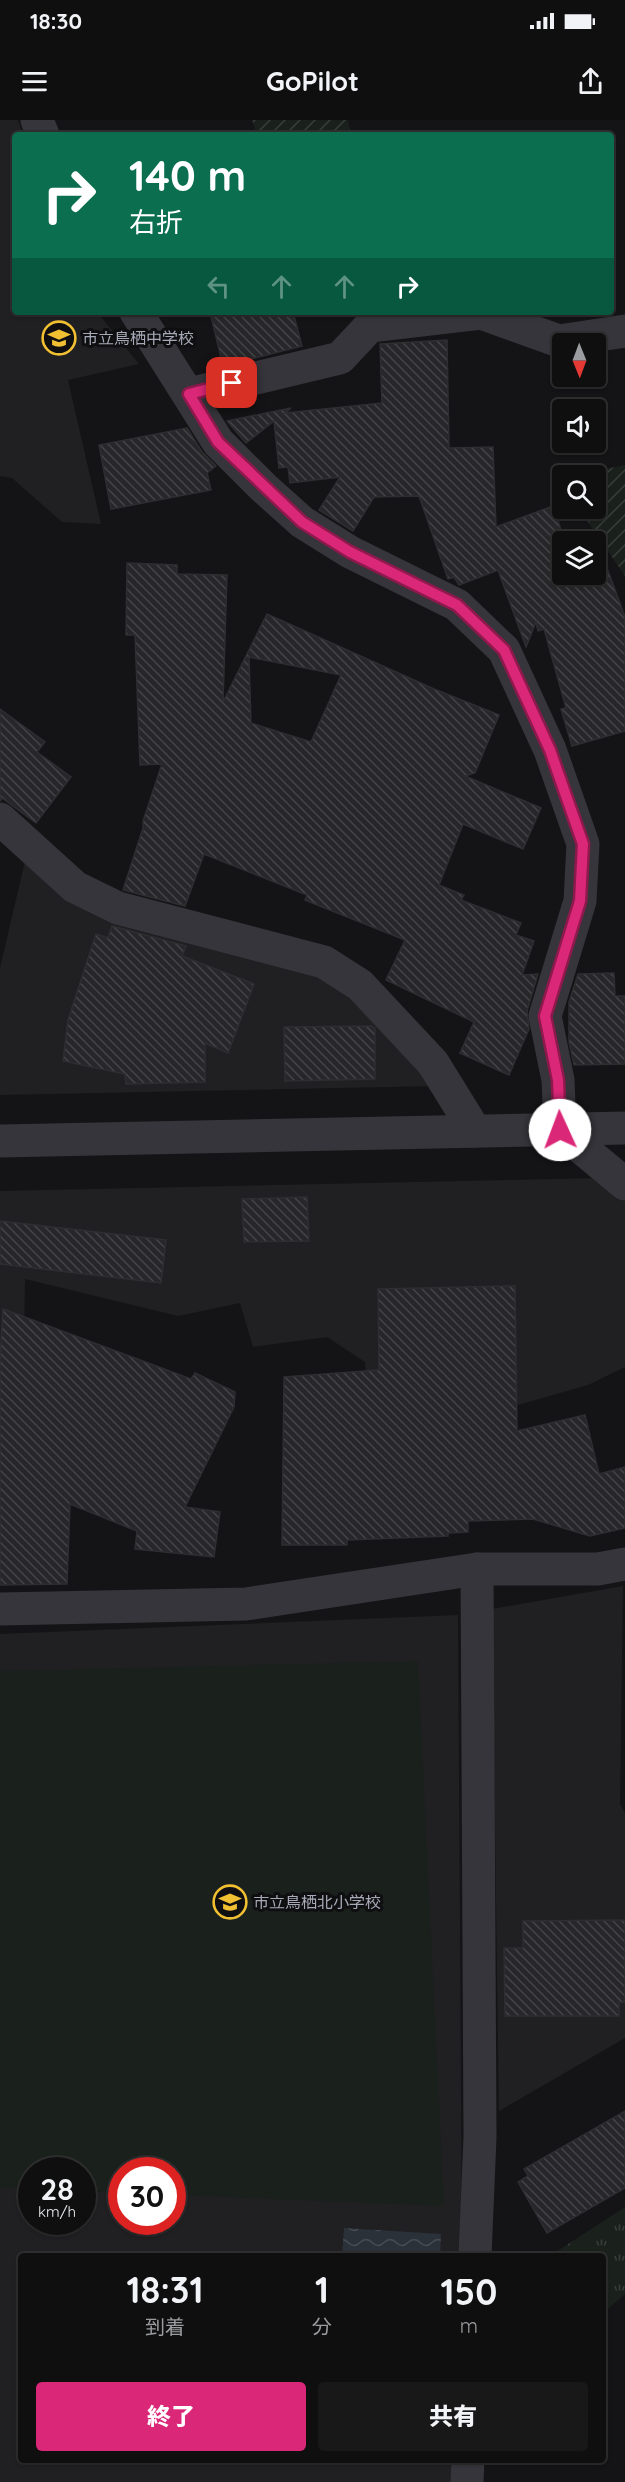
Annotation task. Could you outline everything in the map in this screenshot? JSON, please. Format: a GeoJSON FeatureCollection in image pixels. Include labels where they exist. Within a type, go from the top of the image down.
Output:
{"type":"FeatureCollection","features":[{"type":"Feature","properties":{"kind":"street"},"geometry":{"type":"LineString","coordinates":[[138,315],[218,442],[302,522],[350,552],[457,605],[504,650],[550,750],[583,844],[580,901],[545,1016],[558,1080],[560,1130],[625,1184]]}},
{"type":"Feature","properties":{"kind":"street"},"geometry":{"type":"LineString","coordinates":[[189,394],[340,358],[370,326],[472,315]]}},
{"type":"Feature","properties":{"kind":"street"},"geometry":{"type":"LineString","coordinates":[[484,315],[559,341],[625,331]]}},
{"type":"Feature","properties":{"kind":"street"},"geometry":{"type":"LineString","coordinates":[[0,819],[75,886],[118,908],[324,962],[360,984],[434,1063],[475,1131]]}},
{"type":"Feature","properties":{"kind":"street"},"geometry":{"type":"LineString","coordinates":[[0,1142],[625,1128]]}},
{"type":"Feature","properties":{"kind":"street"},"geometry":{"type":"LineString","coordinates":[[0,1609],[246,1604],[477,1569],[598,1569],[625,1564]]}},
{"type":"Feature","properties":{"kind":"street"},"geometry":{"type":"LineString","coordinates":[[476,2253],[480,2137],[477,1569]]}},
{"type":"Feature","properties":{"kind":"street"},"geometry":{"type":"LineString","coordinates":[[467,2482],[468,2463]]}},
{"type":"Feature","properties":{"kind":"shaded area","name":"市立鳥栖中学校"},"geometry":{"type":"Polygon","coordinates":[[[0,120],[18,120],[22,132],[12,132],[12,315],[99,315],[139,364],[68,380],[101,524],[62,522],[12,478],[0,476],[0,120]]]}},
{"type":"Feature","properties":{"kind":"shaded area"},"geometry":{"type":"Polygon","coordinates":[[[26,857],[348,986],[436,1086],[0,1095],[0,968],[26,857]]]}},
{"type":"Feature","properties":{"kind":"shaded area"},"geometry":{"type":"Polygon","coordinates":[[[605,1178],[625,1196],[625,1367],[588,1385],[518,1405],[510,1394],[370,1430],[365,1362],[327,1337],[253,1347],[240,1303],[178,1316],[25,1279],[24,1344],[0,1372],[0,1191],[605,1178]]]}},
{"type":"Feature","properties":{"kind":"shaded area"},"geometry":{"type":"Polygon","coordinates":[[[623,1586],[620,1804],[625,1813],[625,2038],[499,2111],[492,1609],[623,1586]]]}},
{"type":"Feature","properties":{"kind":"shaded area","name":"市立鳥栖北小学校"},"geometry":{"type":"Polygon","coordinates":[[[458,1615],[462,2253],[18,2253],[18,2463],[457,2463],[457,2482],[0,2482],[0,1634],[458,1615]]]}},
{"type":"Feature","properties":{"kind":"green space"},"geometry":{"type":"Polygon","coordinates":[[[252,120],[348,120],[350,132],[256,132],[252,120]]]}},
{"type":"Feature","properties":{"kind":"green space"},"geometry":{"type":"Polygon","coordinates":[[[625,465],[625,576],[606,548],[606,531],[594,531],[586,519],[606,519],[606,469],[625,465]]]}},
{"type":"Feature","properties":{"kind":"green space","name":"市立鳥栖北小学校"},"geometry":{"type":"Polygon","coordinates":[[[418,1661],[444,2206],[186,2196],[186,2157],[108,2157],[108,2192],[96,2192],[96,2157],[18,2157],[18,2189],[0,2188],[0,1671],[418,1661]]]}},
{"type":"Feature","properties":{"kind":"green space"},"geometry":{"type":"Polygon","coordinates":[[[625,2207],[625,2294],[606,2310],[606,2253],[553,2253],[625,2207]]]}},
{"type":"Feature","properties":{"kind":"water"},"geometry":{"type":"Polygon","coordinates":[[[344,2228],[441,2234],[440,2253],[342,2253],[344,2228]]]}},
{"type":"Feature","properties":{"kind":"building"},"geometry":{"type":"Polygon","coordinates":[[[211,315],[294,315],[302,346],[223,366],[211,315]]]}},
{"type":"Feature","properties":{"kind":"building"},"geometry":{"type":"Polygon","coordinates":[[[447,340],[449,448],[493,447],[496,527],[552,506],[552,519],[557,519],[561,531],[552,531],[552,585],[606,585],[607,568],[625,617],[625,731],[572,746],[561,709],[566,708],[544,629],[538,631],[536,622],[526,647],[498,570],[459,585],[454,577],[448,579],[419,496],[374,497],[353,531],[319,510],[340,477],[290,483],[288,467],[279,468],[274,421],[246,443],[227,421],[291,408],[285,413],[382,403],[380,344],[447,340]]]}},
{"type":"Feature","properties":{"kind":"building"},"geometry":{"type":"Polygon","coordinates":[[[187,428],[202,452],[216,466],[207,473],[211,490],[111,509],[99,445],[187,428]]]}},
{"type":"Feature","properties":{"kind":"building"},"geometry":{"type":"Polygon","coordinates":[[[127,563],[177,565],[177,574],[227,575],[223,702],[267,614],[434,689],[499,715],[475,773],[465,776],[541,808],[523,849],[463,824],[439,885],[464,895],[461,900],[521,923],[516,935],[534,941],[522,975],[538,974],[527,1011],[529,1029],[509,1075],[460,1053],[474,1022],[386,980],[405,940],[305,900],[307,895],[204,854],[185,906],[123,890],[143,832],[143,821],[162,764],[140,765],[135,635],[126,635],[127,563]],[[249,657],[251,723],[311,742],[341,675],[249,657]]]}},
{"type":"Feature","properties":{"kind":"building"},"geometry":{"type":"Polygon","coordinates":[[[0,709],[45,742],[37,752],[71,777],[36,823],[2,798],[0,801],[0,709]]]}},
{"type":"Feature","properties":{"kind":"building"},"geometry":{"type":"Polygon","coordinates":[[[112,926],[186,946],[182,956],[254,984],[228,1053],[205,1043],[205,1082],[126,1084],[125,1074],[63,1061],[68,1020],[96,934],[108,938],[112,926]]]}},
{"type":"Feature","properties":{"kind":"building"},"geometry":{"type":"Polygon","coordinates":[[[614,973],[615,996],[625,996],[625,1064],[574,1065],[569,1042],[569,1002],[578,974],[614,973]]]}},
{"type":"Feature","properties":{"kind":"building"},"geometry":{"type":"Polygon","coordinates":[[[372,1026],[375,1028],[375,1079],[285,1081],[284,1027],[372,1026]]]}},
{"type":"Feature","properties":{"kind":"building"},"geometry":{"type":"Polygon","coordinates":[[[307,1197],[309,1241],[244,1242],[242,1199],[307,1197]]]}},
{"type":"Feature","properties":{"kind":"building"},"geometry":{"type":"Polygon","coordinates":[[[0,1221],[166,1240],[161,1283],[0,1264],[0,1221]]]}},
{"type":"Feature","properties":{"kind":"building"},"geometry":{"type":"Polygon","coordinates":[[[515,1286],[517,1431],[585,1415],[599,1474],[625,1467],[625,1528],[590,1536],[533,1519],[468,1521],[468,1532],[448,1533],[448,1536],[347,1540],[347,1545],[282,1545],[284,1377],[379,1370],[378,1289],[515,1286]]]}},
{"type":"Feature","properties":{"kind":"building"},"geometry":{"type":"Polygon","coordinates":[[[3,1309],[191,1379],[195,1373],[235,1392],[234,1407],[185,1507],[220,1512],[214,1557],[135,1549],[137,1531],[70,1504],[67,1584],[0,1585],[0,1360],[3,1309]]]}},
{"type":"Feature","properties":{"kind":"building"},"geometry":{"type":"Polygon","coordinates":[[[625,1920],[625,2002],[619,2002],[619,2016],[505,2016],[504,1948],[523,1948],[523,1921],[625,1920]]]}},
{"type":"Feature","properties":{"kind":"building"},"geometry":{"type":"Polygon","coordinates":[[[625,2111],[625,2188],[547,2233],[518,2182],[528,2176],[524,2169],[625,2111]]]}},
{"type":"Feature","properties":{"kind":"place","name":"市立鳥栖中学校"},"geometry":{"type":"Point","coordinates":[59,338]}},
{"type":"Feature","properties":{"kind":"place","name":"市立鳥栖北小学校"},"geometry":{"type":"Point","coordinates":[230,1902]}},
{"type":"Feature","properties":{"kind":"route"},"geometry":{"type":"LineString","coordinates":[[232,383],[189,394],[218,442],[302,522],[350,552],[457,605],[504,650],[550,750],[583,844],[580,901],[545,1016],[558,1080],[560,1130]]}}]}
